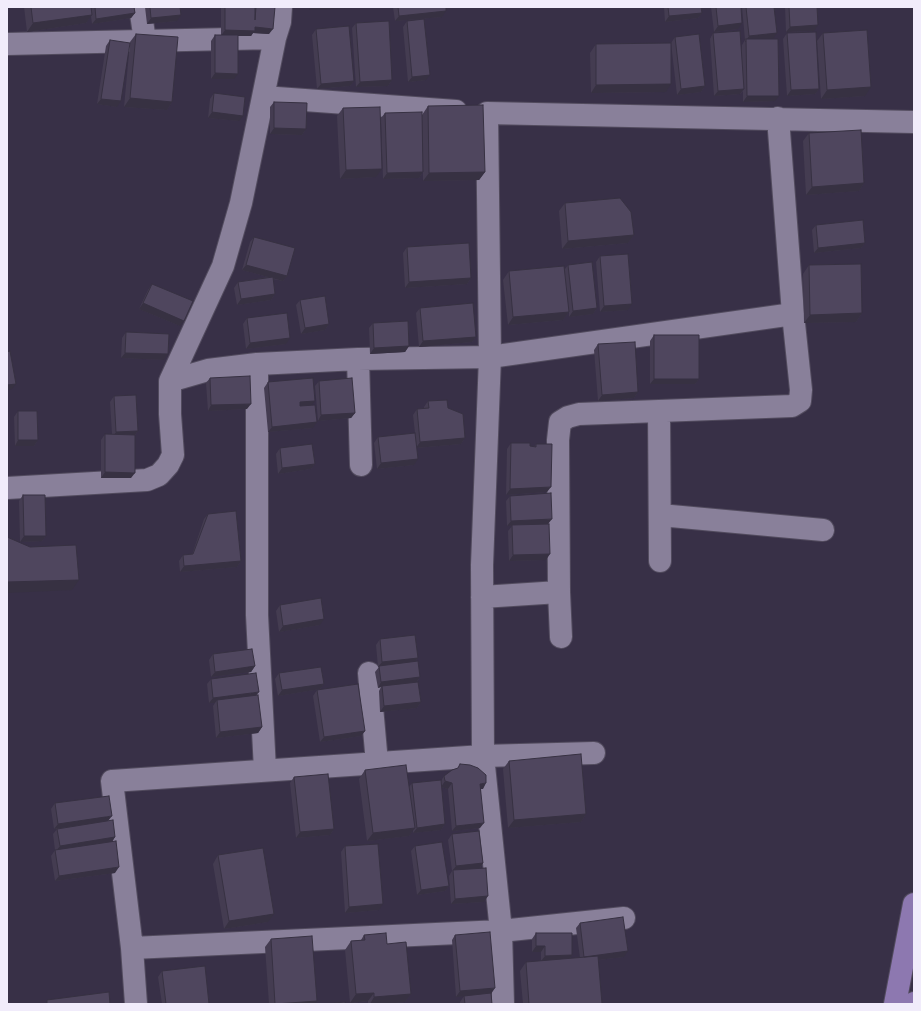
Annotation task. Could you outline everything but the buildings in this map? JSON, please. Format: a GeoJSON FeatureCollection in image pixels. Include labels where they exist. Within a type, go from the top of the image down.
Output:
{"type":"FeatureCollection","features":[{"type":"Feature","properties":{"kind":"main road"},"geometry":{"type":"LineString","coordinates":[[879,1004],[903,986],[914,904]]}},
{"type":"Feature","properties":{"kind":"street"},"geometry":{"type":"LineString","coordinates":[[140,7],[145,41]]}},
{"type":"Feature","properties":{"kind":"street"},"geometry":{"type":"LineString","coordinates":[[7,488],[147,480],[159,475],[168,465],[173,454],[170,414],[170,381],[223,266],[241,203],[275,38],[280,22],[281,7]]}},
{"type":"Feature","properties":{"kind":"street"},"geometry":{"type":"LineString","coordinates":[[7,44],[275,38]]}},
{"type":"Feature","properties":{"kind":"street"},"geometry":{"type":"LineString","coordinates":[[263,97],[487,113],[914,122]]}},
{"type":"Feature","properties":{"kind":"street"},"geometry":{"type":"LineString","coordinates":[[487,113],[490,357],[482,565],[483,756],[501,931],[502,1004]]}},
{"type":"Feature","properties":{"kind":"street"},"geometry":{"type":"LineString","coordinates":[[561,637],[559,592],[558,440],[560,422],[568,417],[579,414],[792,406],[800,401],[801,390],[793,314],[778,118]]}},
{"type":"Feature","properties":{"kind":"street"},"geometry":{"type":"LineString","coordinates":[[170,381],[208,370],[257,364],[358,359],[490,357],[793,314]]}},
{"type":"Feature","properties":{"kind":"street"},"geometry":{"type":"LineString","coordinates":[[358,359],[360,465]]}},
{"type":"Feature","properties":{"kind":"street"},"geometry":{"type":"LineString","coordinates":[[257,364],[257,614],[265,770]]}},
{"type":"Feature","properties":{"kind":"street"},"geometry":{"type":"LineString","coordinates":[[659,411],[660,561]]}},
{"type":"Feature","properties":{"kind":"street"},"geometry":{"type":"LineString","coordinates":[[660,515],[823,530]]}},
{"type":"Feature","properties":{"kind":"street"},"geometry":{"type":"LineString","coordinates":[[482,597],[559,592]]}},
{"type":"Feature","properties":{"kind":"street"},"geometry":{"type":"LineString","coordinates":[[369,673],[377,762]]}},
{"type":"Feature","properties":{"kind":"street"},"geometry":{"type":"LineString","coordinates":[[136,1004],[132,948],[112,781],[483,756],[594,754]]}},
{"type":"Feature","properties":{"kind":"street"},"geometry":{"type":"LineString","coordinates":[[132,948],[501,931],[624,918]]}}]}
